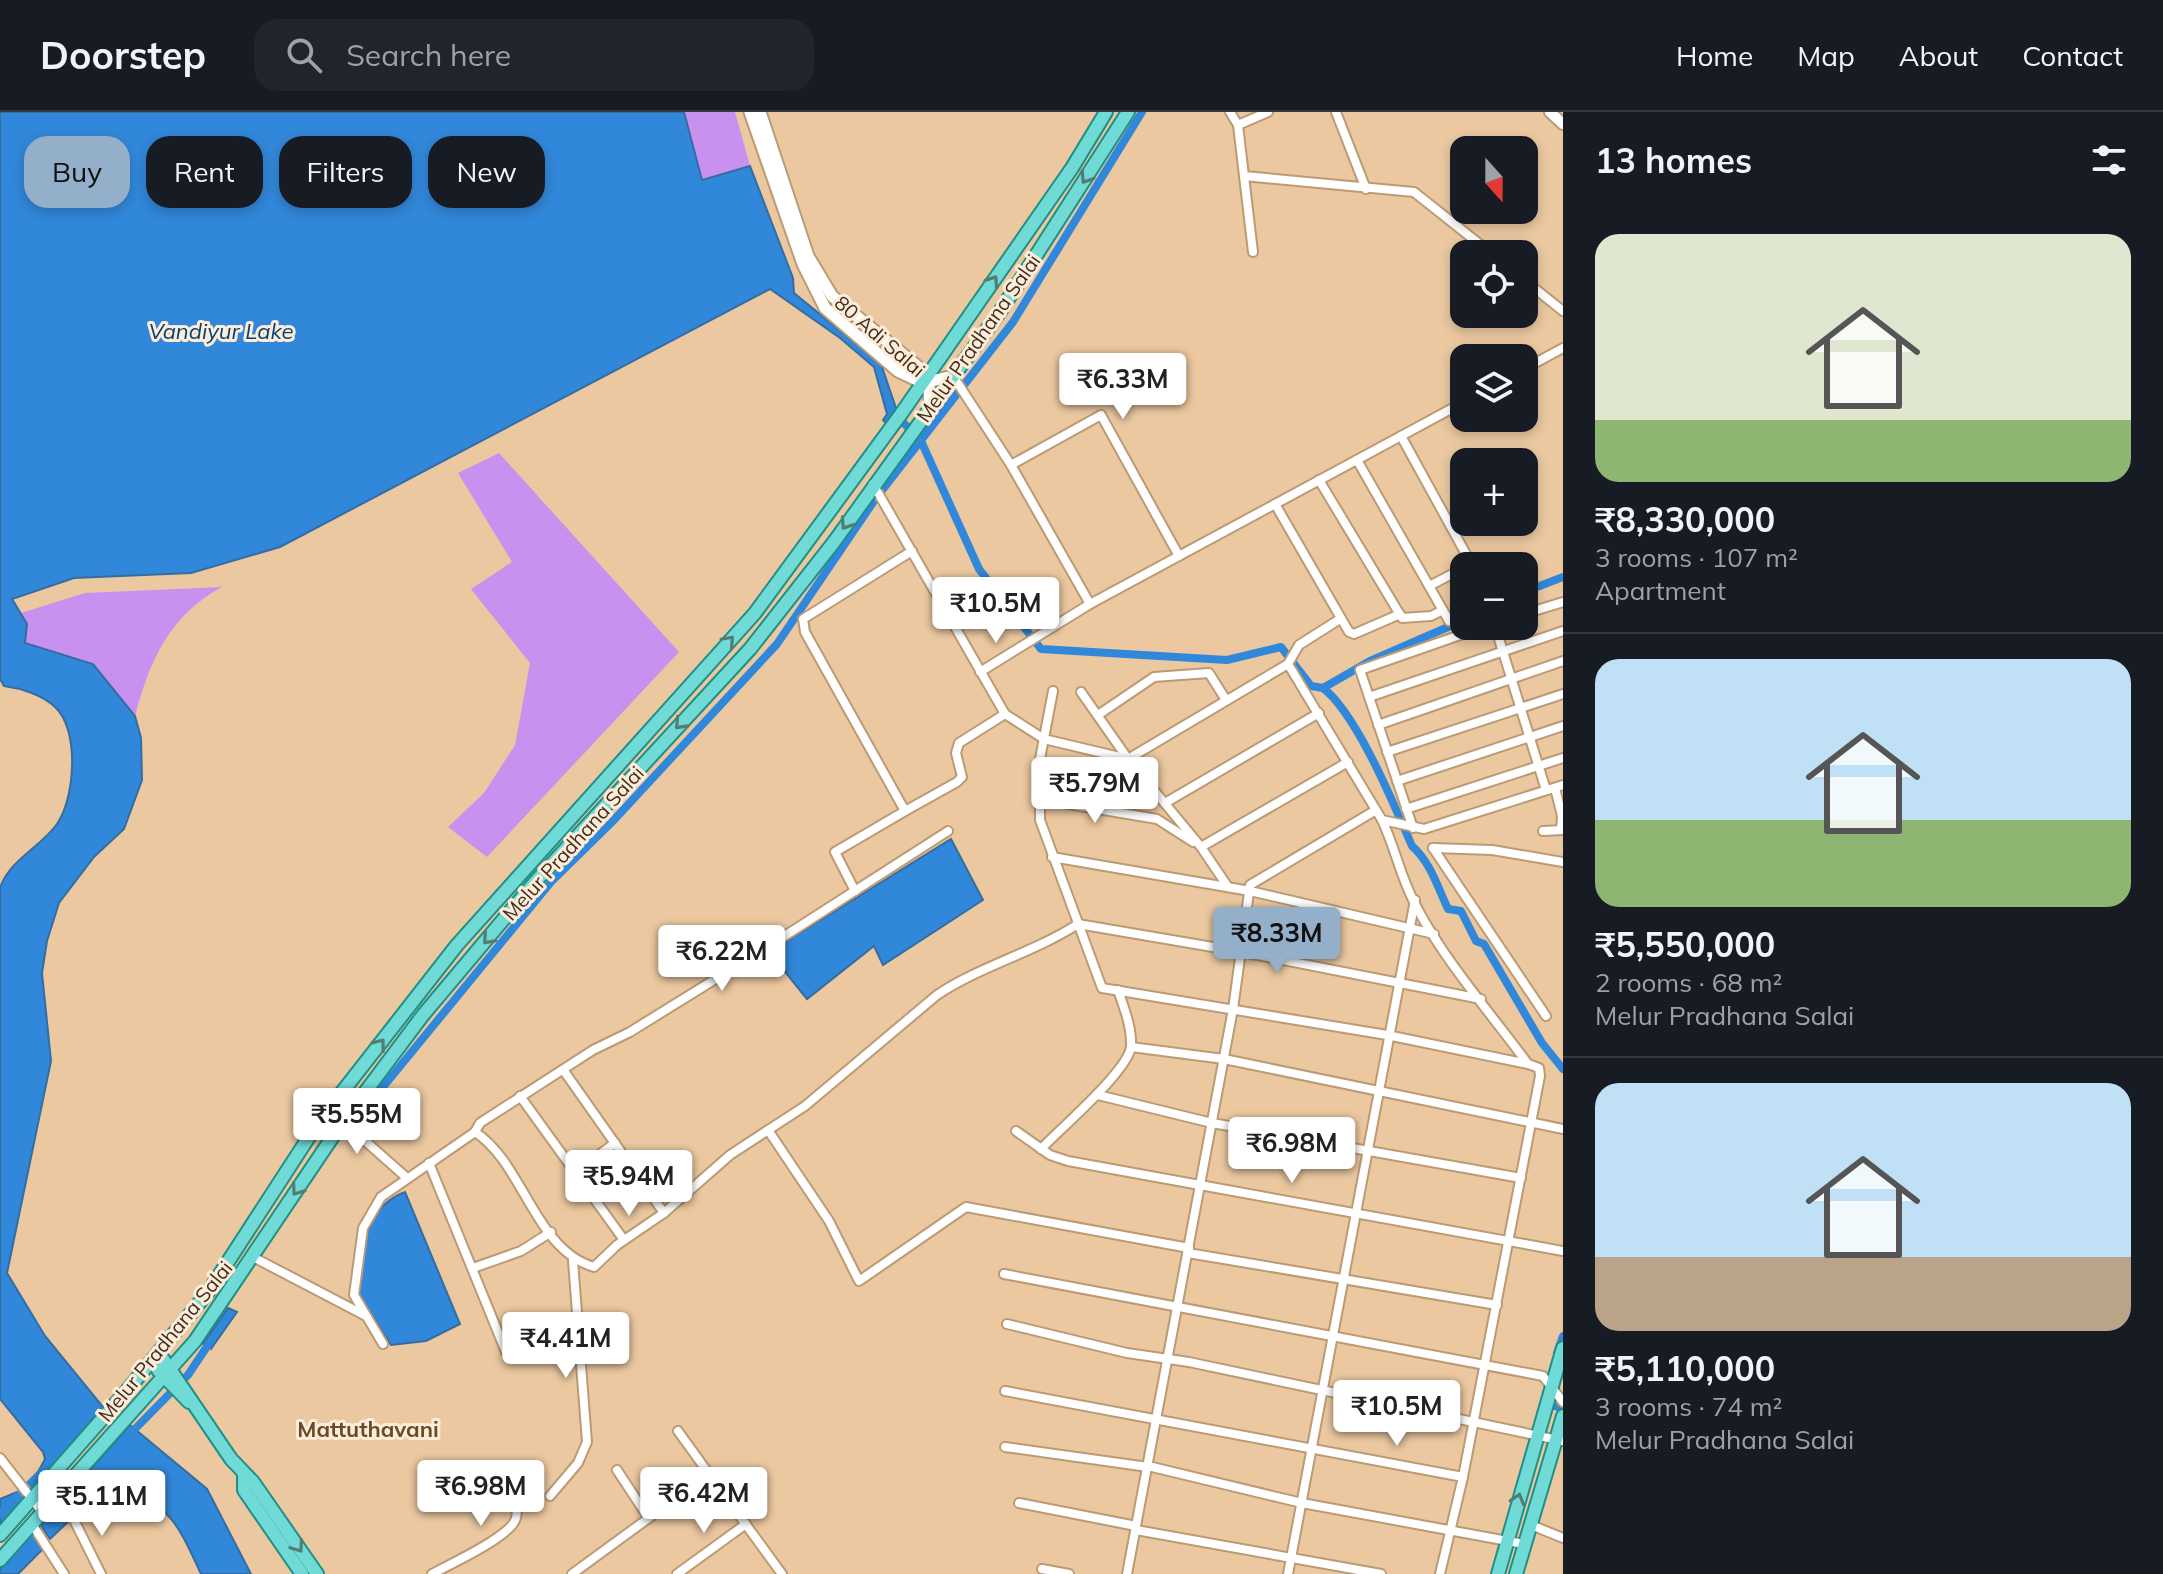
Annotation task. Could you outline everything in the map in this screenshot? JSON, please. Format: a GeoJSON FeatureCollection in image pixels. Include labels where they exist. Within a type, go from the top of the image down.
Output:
{"type":"FeatureCollection","features":[{"type":"Feature","properties":{"kind":"main road","name":"80 Adi Salai"},"geometry":{"type":"LineString","coordinates":[[750,112],[794,240],[825,308],[898,371],[927,380],[955,378]]}},
{"type":"Feature","properties":{"kind":"main road","name":"80 Adi Salai"},"geometry":{"type":"LineString","coordinates":[[760,112],[808,256],[832,296],[927,380],[930,408]]}},
{"type":"Feature","properties":{"kind":"main road","name":"Melur Pradhana Salai"},"geometry":{"type":"LineString","coordinates":[[0,1535],[155,1358],[209,1291],[329,1109],[465,936],[755,613],[927,380],[1072,168],[1106,112]]}},
{"type":"Feature","properties":{"kind":"main road","name":"Melur Pradhana Salai"},"geometry":{"type":"LineString","coordinates":[[0,1560],[34,1526],[42,1512],[62,1495],[195,1341],[342,1123],[423,1015],[535,882],[750,649],[877,489],[907,438],[955,378],[1001,310],[1128,112]]}},
{"type":"Feature","properties":{"kind":"main road"},"geometry":{"type":"LineString","coordinates":[[907,360],[923,363],[942,356]]}},
{"type":"Feature","properties":{"kind":"main road"},"geometry":{"type":"LineString","coordinates":[[898,371],[909,385],[910,402]]}},
{"type":"Feature","properties":{"kind":"main road"},"geometry":{"type":"LineString","coordinates":[[1498,1574],[1563,1348]]}},
{"type":"Feature","properties":{"kind":"main road"},"geometry":{"type":"LineString","coordinates":[[155,1358],[244,1476],[253,1482],[317,1574]]}},
{"type":"Feature","properties":{"kind":"main road"},"geometry":{"type":"LineString","coordinates":[[1516,1574],[1559,1439],[1563,1416]]}},
{"type":"Feature","properties":{"kind":"main road"},"geometry":{"type":"LineString","coordinates":[[244,1476],[244,1490],[302,1574]]}},
{"type":"Feature","properties":{"kind":"street"},"geometry":{"type":"LineString","coordinates":[[1230,112],[1238,125],[1253,252]]}},
{"type":"Feature","properties":{"kind":"street"},"geometry":{"type":"LineString","coordinates":[[1238,125],[1268,112]]}},
{"type":"Feature","properties":{"kind":"street"},"geometry":{"type":"LineString","coordinates":[[1336,112],[1366,189]]}},
{"type":"Feature","properties":{"kind":"street"},"geometry":{"type":"LineString","coordinates":[[1550,112],[1563,124]]}},
{"type":"Feature","properties":{"kind":"street"},"geometry":{"type":"LineString","coordinates":[[1244,176],[1414,192],[1474,240]]}},
{"type":"Feature","properties":{"kind":"street"},"geometry":{"type":"LineString","coordinates":[[1538,291],[1563,311]]}},
{"type":"Feature","properties":{"kind":"street"},"geometry":{"type":"LineString","coordinates":[[1538,361],[1563,348]]}},
{"type":"Feature","properties":{"kind":"street"},"geometry":{"type":"LineString","coordinates":[[955,378],[1011,465],[1090,604]]}},
{"type":"Feature","properties":{"kind":"street"},"geometry":{"type":"LineString","coordinates":[[980,672],[1090,604],[1450,410]]}},
{"type":"Feature","properties":{"kind":"street"},"geometry":{"type":"LineString","coordinates":[[1011,465],[1101,415],[1179,556]]}},
{"type":"Feature","properties":{"kind":"street"},"geometry":{"type":"LineString","coordinates":[[1401,436],[1465,552]]}},
{"type":"Feature","properties":{"kind":"street"},"geometry":{"type":"LineString","coordinates":[[1357,460],[1449,621]]}},
{"type":"Feature","properties":{"kind":"street"},"geometry":{"type":"LineString","coordinates":[[1319,480],[1402,618],[1431,616],[1443,610]]}},
{"type":"Feature","properties":{"kind":"street"},"geometry":{"type":"LineString","coordinates":[[877,489],[1005,714],[1044,739],[1128,759],[1289,662],[1296,650],[1340,619]]}},
{"type":"Feature","properties":{"kind":"street"},"geometry":{"type":"LineString","coordinates":[[1275,504],[1340,619],[1354,634],[1400,614]]}},
{"type":"Feature","properties":{"kind":"street"},"geometry":{"type":"LineString","coordinates":[[905,811],[803,625],[808,613],[912,551]]}},
{"type":"Feature","properties":{"kind":"street"},"geometry":{"type":"LineString","coordinates":[[1429,586],[1450,575]]}},
{"type":"Feature","properties":{"kind":"street"},"geometry":{"type":"LineString","coordinates":[[1538,610],[1563,602]]}},
{"type":"Feature","properties":{"kind":"street"},"geometry":{"type":"LineString","coordinates":[[1369,697],[1563,631]]}},
{"type":"Feature","properties":{"kind":"street"},"geometry":{"type":"LineString","coordinates":[[1405,826],[1406,809],[1360,670],[1450,639]]}},
{"type":"Feature","properties":{"kind":"street"},"geometry":{"type":"LineString","coordinates":[[1500,640],[1539,766],[1555,788],[1562,816],[1562,830],[1543,831]]}},
{"type":"Feature","properties":{"kind":"street"},"geometry":{"type":"LineString","coordinates":[[1378,725],[1563,661]]}},
{"type":"Feature","properties":{"kind":"street"},"geometry":{"type":"LineString","coordinates":[[1289,662],[1382,820],[1415,900],[1434,934],[1528,1064]]}},
{"type":"Feature","properties":{"kind":"street"},"geometry":{"type":"LineString","coordinates":[[1098,715],[1154,677],[1209,673],[1226,700]]}},
{"type":"Feature","properties":{"kind":"street"},"geometry":{"type":"LineString","coordinates":[[1053,691],[1038,799],[1052,857],[1102,988],[1387,1035],[1539,1068],[1497,1305],[1440,1574]]}},
{"type":"Feature","properties":{"kind":"street"},"geometry":{"type":"LineString","coordinates":[[1081,692],[1128,759],[1201,847],[1228,887]]}},
{"type":"Feature","properties":{"kind":"street"},"geometry":{"type":"LineString","coordinates":[[1387,752],[1563,694]]}},
{"type":"Feature","properties":{"kind":"street"},"geometry":{"type":"LineString","coordinates":[[1165,803],[1319,713]]}},
{"type":"Feature","properties":{"kind":"street"},"geometry":{"type":"LineString","coordinates":[[855,891],[835,852],[957,782],[962,771],[956,753],[959,743],[1005,714]]}},
{"type":"Feature","properties":{"kind":"street"},"geometry":{"type":"LineString","coordinates":[[1397,781],[1563,726]]}},
{"type":"Feature","properties":{"kind":"street"},"geometry":{"type":"LineString","coordinates":[[1406,809],[1563,758]]}},
{"type":"Feature","properties":{"kind":"street"},"geometry":{"type":"LineString","coordinates":[[1201,847],[1348,762]]}},
{"type":"Feature","properties":{"kind":"street"},"geometry":{"type":"LineString","coordinates":[[1382,820],[1424,829],[1555,788]]}},
{"type":"Feature","properties":{"kind":"street"},"geometry":{"type":"LineString","coordinates":[[1038,799],[1157,819],[1201,847]]}},
{"type":"Feature","properties":{"kind":"street"},"geometry":{"type":"LineString","coordinates":[[1127,1574],[1233,1009],[1250,885],[1376,810]]}},
{"type":"Feature","properties":{"kind":"street"},"geometry":{"type":"LineString","coordinates":[[383,1344],[354,1295],[363,1228],[381,1197],[475,1132],[480,1123],[520,1096],[593,1050],[630,1032],[948,831]]}},
{"type":"Feature","properties":{"kind":"street"},"geometry":{"type":"LineString","coordinates":[[1546,1016],[1433,848],[1492,850],[1563,862]]}},
{"type":"Feature","properties":{"kind":"street"},"geometry":{"type":"LineString","coordinates":[[1052,857],[1250,891],[1434,934]]}},
{"type":"Feature","properties":{"kind":"street"},"geometry":{"type":"LineString","coordinates":[[1288,1574],[1379,1091],[1396,983],[1415,900]]}},
{"type":"Feature","properties":{"kind":"street"},"geometry":{"type":"LineString","coordinates":[[573,1261],[594,1267],[624,1240],[664,1213],[730,1155],[805,1106],[867,1051],[956,982],[1047,944],[1078,924],[1242,952],[1481,999]]}},
{"type":"Feature","properties":{"kind":"street"},"geometry":{"type":"LineString","coordinates":[[1041,1149],[1080,1107],[1098,1095],[1125,1062],[1131,1047],[1118,990]]}},
{"type":"Feature","properties":{"kind":"street"},"geometry":{"type":"LineString","coordinates":[[1131,1047],[1224,1059],[1563,1129]]}},
{"type":"Feature","properties":{"kind":"street"},"geometry":{"type":"LineString","coordinates":[[564,1071],[664,1213]]}},
{"type":"Feature","properties":{"kind":"street"},"geometry":{"type":"LineString","coordinates":[[1098,1095],[1212,1123],[1521,1178]]}},
{"type":"Feature","properties":{"kind":"street"},"geometry":{"type":"LineString","coordinates":[[520,1096],[624,1240]]}},
{"type":"Feature","properties":{"kind":"street"},"geometry":{"type":"LineString","coordinates":[[329,1109],[407,1178]]}},
{"type":"Feature","properties":{"kind":"street"},"geometry":{"type":"LineString","coordinates":[[768,1130],[829,1221],[859,1281],[966,1207],[1188,1251],[1497,1305]]}},
{"type":"Feature","properties":{"kind":"street"},"geometry":{"type":"LineString","coordinates":[[1016,1131],[1041,1149],[1068,1161],[1563,1251]]}},
{"type":"Feature","properties":{"kind":"street"},"geometry":{"type":"LineString","coordinates":[[475,1132],[486,1139],[512,1173],[573,1261],[587,1442],[578,1463],[550,1496]]}},
{"type":"Feature","properties":{"kind":"street"},"geometry":{"type":"LineString","coordinates":[[576,1172],[615,1143]]}},
{"type":"Feature","properties":{"kind":"street"},"geometry":{"type":"LineString","coordinates":[[429,1163],[506,1352]]}},
{"type":"Feature","properties":{"kind":"street"},"geometry":{"type":"LineString","coordinates":[[473,1268],[521,1251],[551,1232]]}},
{"type":"Feature","properties":{"kind":"street"},"geometry":{"type":"LineString","coordinates":[[253,1257],[367,1317]]}},
{"type":"Feature","properties":{"kind":"street"},"geometry":{"type":"LineString","coordinates":[[1004,1274],[1543,1376],[1548,1393],[1563,1402]]}},
{"type":"Feature","properties":{"kind":"street"},"geometry":{"type":"LineString","coordinates":[[1007,1324],[1168,1360],[1559,1439]]}},
{"type":"Feature","properties":{"kind":"street"},"geometry":{"type":"LineString","coordinates":[[1005,1391],[1463,1477]]}},
{"type":"Feature","properties":{"kind":"street"},"geometry":{"type":"LineString","coordinates":[[678,1431],[782,1574]]}},
{"type":"Feature","properties":{"kind":"street"},"geometry":{"type":"LineString","coordinates":[[1005,1447],[1148,1466],[1302,1503],[1524,1544]]}},
{"type":"Feature","properties":{"kind":"street"},"geometry":{"type":"LineString","coordinates":[[0,1458],[42,1512]]}},
{"type":"Feature","properties":{"kind":"street"},"geometry":{"type":"LineString","coordinates":[[432,1574],[507,1531],[516,1519],[516,1505],[500,1469]]}},
{"type":"Feature","properties":{"kind":"street"},"geometry":{"type":"LineString","coordinates":[[617,1470],[648,1517]]}},
{"type":"Feature","properties":{"kind":"street"},"geometry":{"type":"LineString","coordinates":[[572,1574],[709,1474]]}},
{"type":"Feature","properties":{"kind":"street"},"geometry":{"type":"LineString","coordinates":[[62,1495],[75,1515],[101,1574]]}},
{"type":"Feature","properties":{"kind":"street"},"geometry":{"type":"LineString","coordinates":[[1019,1503],[1381,1574]]}},
{"type":"Feature","properties":{"kind":"street"},"geometry":{"type":"LineString","coordinates":[[677,1574],[746,1524]]}},
{"type":"Feature","properties":{"kind":"street"},"geometry":{"type":"LineString","coordinates":[[1531,1525],[1563,1538]]}},
{"type":"Feature","properties":{"kind":"street"},"geometry":{"type":"LineString","coordinates":[[34,1526],[64,1574]]}},
{"type":"Feature","properties":{"kind":"street"},"geometry":{"type":"LineString","coordinates":[[1042,1569],[1069,1574]]}},
{"type":"Feature","properties":{"kind":"shaded area"},"geometry":{"type":"Polygon","coordinates":[[[684,112],[735,112],[750,166],[702,181],[684,112]]]}},
{"type":"Feature","properties":{"kind":"shaded area"},"geometry":{"type":"Polygon","coordinates":[[[499,453],[679,652],[487,857],[448,827],[484,793],[515,745],[530,663],[471,589],[512,562],[458,473],[499,453]]]}},
{"type":"Feature","properties":{"kind":"shaded area"},"geometry":{"type":"Polygon","coordinates":[[[222,587],[188,612],[164,641],[147,676],[135,716],[93,665],[24,643],[27,624],[21,613],[85,593],[222,587]]]}},
{"type":"Feature","properties":{"kind":"water","name":"Vandiyur Lake"},"geometry":{"type":"Polygon","coordinates":[[[0,112],[684,112],[702,180],[750,166],[793,278],[794,293],[881,364],[897,411],[887,424],[883,420],[887,414],[874,367],[840,338],[770,289],[280,547],[191,573],[74,578],[12,599],[27,624],[25,643],[93,664],[135,716],[141,738],[142,780],[124,829],[94,857],[59,903],[47,941],[42,973],[51,1061],[7,1273],[45,1336],[103,1407],[42,1478],[37,1474],[45,1459],[43,1452],[0,1399],[0,888],[10,869],[57,824],[68,798],[72,764],[68,731],[55,707],[31,693],[4,686],[0,679],[0,112]]]}},
{"type":"Feature","properties":{"kind":"water"},"geometry":{"type":"Polygon","coordinates":[[[951,839],[983,900],[883,965],[874,946],[807,999],[769,952],[951,839]]]}},
{"type":"Feature","properties":{"kind":"water"},"geometry":{"type":"Polygon","coordinates":[[[405,1192],[460,1324],[426,1341],[391,1345],[358,1293],[363,1248],[372,1221],[380,1209],[405,1192]]]}},
{"type":"Feature","properties":{"kind":"water"},"geometry":{"type":"Polygon","coordinates":[[[228,1308],[237,1312],[211,1349],[203,1344],[228,1308]]]}},
{"type":"Feature","properties":{"kind":"water"},"geometry":{"type":"Polygon","coordinates":[[[130,1425],[207,1489],[251,1574],[201,1574],[170,1517],[149,1500],[116,1481],[77,1510],[67,1496],[130,1425]]]}},
{"type":"Feature","properties":{"kind":"water"},"geometry":{"type":"Polygon","coordinates":[[[17,1492],[25,1499],[0,1524],[0,1499],[17,1492]]]}},
{"type":"Feature","properties":{"kind":"water"},"geometry":{"type":"Polygon","coordinates":[[[61,1501],[71,1519],[50,1539],[41,1526],[61,1501]]]}},
{"type":"Feature","properties":{"kind":"water"},"geometry":{"type":"Polygon","coordinates":[[[34,1531],[45,1547],[18,1574],[0,1574],[0,1569],[34,1531]]]}},
{"type":"Feature","properties":{"kind":"waterway"},"geometry":{"type":"LineString","coordinates":[[351,1126],[551,882],[612,822],[777,644],[876,498],[1013,322],[1142,112]]}},
{"type":"Feature","properties":{"kind":"waterway"},"geometry":{"type":"LineString","coordinates":[[895,414],[921,441],[979,569],[1041,649],[1227,660],[1281,647],[1311,686],[1323,688],[1370,661],[1450,626]]}},
{"type":"Feature","properties":{"kind":"waterway"},"geometry":{"type":"LineString","coordinates":[[1538,587],[1563,577]]}},
{"type":"Feature","properties":{"kind":"waterway"},"geometry":{"type":"LineString","coordinates":[[1323,688],[1349,718],[1361,739],[1412,846],[1429,867],[1448,909],[1461,911],[1476,941],[1484,944],[1542,1043],[1563,1069]]}},
{"type":"Feature","properties":{"kind":"waterway"},"geometry":{"type":"LineString","coordinates":[[1557,1353],[1563,1336]]}},
{"type":"Feature","properties":{"kind":"waterway"},"geometry":{"type":"LineString","coordinates":[[130,1434],[188,1375],[212,1339]]}},
{"type":"Feature","properties":{"kind":"waterway"},"geometry":{"type":"LineString","coordinates":[[1545,1402],[1563,1409]]}},
{"type":"Feature","properties":{"kind":"waterway"},"geometry":{"type":"LineString","coordinates":[[0,1513],[45,1469]]}},
{"type":"Feature","properties":{"kind":"district","name":"Mattuthavani"},"geometry":{"type":"Point","coordinates":[368,1429]}}]}
